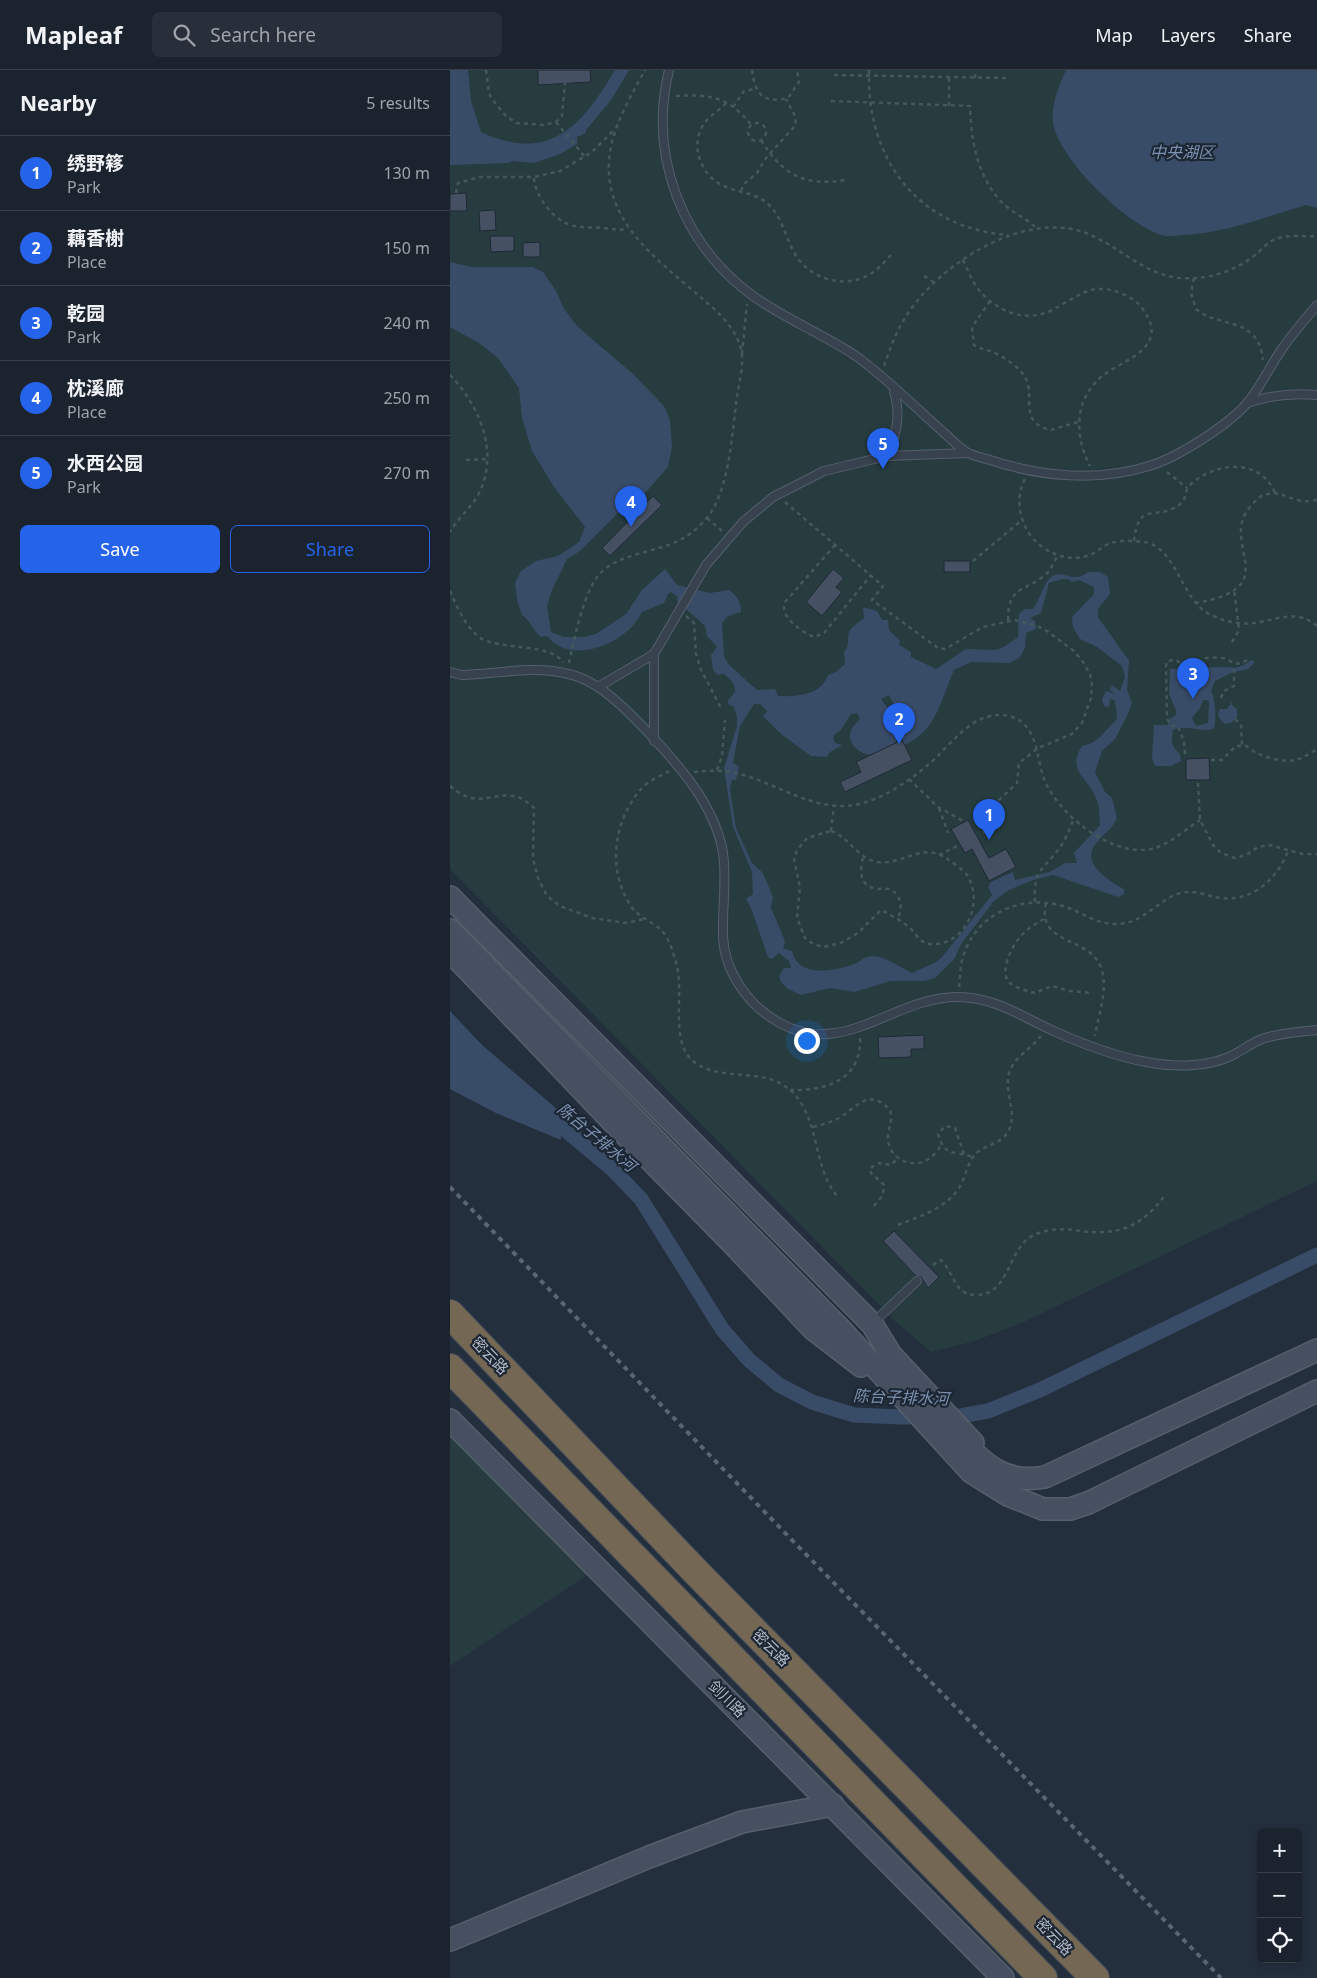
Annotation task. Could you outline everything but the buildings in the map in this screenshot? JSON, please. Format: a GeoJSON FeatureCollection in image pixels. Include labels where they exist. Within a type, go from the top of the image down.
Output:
{"type":"FeatureCollection","features":[{"type":"Feature","properties":{"kind":"highway","name":"密云路"},"geometry":{"type":"LineString","coordinates":[[450,1314],[696,1572],[1095,1978]]}},
{"type":"Feature","properties":{"kind":"highway"},"geometry":{"type":"LineString","coordinates":[[450,1368],[1043,1978]]}},
{"type":"Feature","properties":{"kind":"street"},"geometry":{"type":"LineString","coordinates":[[450,897],[872,1324],[891,1355],[895,1381]]}},
{"type":"Feature","properties":{"kind":"street"},"geometry":{"type":"LineString","coordinates":[[450,921],[756,1233],[979,1468],[1008,1495],[1043,1509],[1070,1509],[1088,1503],[1317,1391]]}},
{"type":"Feature","properties":{"kind":"street"},"geometry":{"type":"LineString","coordinates":[[450,930],[844,1333],[895,1381]]}},
{"type":"Feature","properties":{"kind":"street"},"geometry":{"type":"LineString","coordinates":[[450,951],[813,1329],[865,1368],[895,1381]]}},
{"type":"Feature","properties":{"kind":"street"},"geometry":{"type":"LineString","coordinates":[[979,1468],[1020,1479],[1045,1477],[1317,1350]]}},
{"type":"Feature","properties":{"kind":"street","name":"剑川路"},"geometry":{"type":"LineString","coordinates":[[450,1420],[1003,1978]]}},
{"type":"Feature","properties":{"kind":"street"},"geometry":{"type":"LineString","coordinates":[[450,1940],[650,1857],[742,1822],[833,1805]]}},
{"type":"Feature","properties":{"kind":"lane"},"geometry":{"type":"LineString","coordinates":[[669,70],[663,95],[664,158],[679,205],[712,257],[731,278],[748,292],[858,358],[968,453]]}},
{"type":"Feature","properties":{"kind":"lane"},"geometry":{"type":"LineString","coordinates":[[654,741],[654,654],[706,565],[729,536],[756,510],[777,495],[824,471],[887,456],[968,453],[1030,470],[1095,476],[1132,471],[1160,462],[1198,441],[1247,403],[1283,348],[1317,305]]}},
{"type":"Feature","properties":{"kind":"lane"},"geometry":{"type":"LineString","coordinates":[[887,456],[896,436],[899,419],[899,405],[894,390]]}},
{"type":"Feature","properties":{"kind":"lane"},"geometry":{"type":"LineString","coordinates":[[1247,403],[1272,396],[1317,395]]}},
{"type":"Feature","properties":{"kind":"lane"},"geometry":{"type":"LineString","coordinates":[[598,687],[654,654]]}},
{"type":"Feature","properties":{"kind":"lane"},"geometry":{"type":"LineString","coordinates":[[450,672],[462,674],[552,670],[567,674],[598,687],[621,706],[654,741],[700,796],[720,836],[726,872],[723,939],[729,963],[743,990],[762,1011],[777,1022],[807,1034],[825,1035],[848,1032],[913,1005],[959,997],[992,1002],[1046,1027],[1121,1057],[1149,1062],[1206,1064],[1234,1055],[1262,1039],[1317,1030]]}},
{"type":"Feature","properties":{"kind":"lane"},"geometry":{"type":"LineString","coordinates":[[872,1324],[917,1281]]}},
{"type":"Feature","properties":{"kind":"path"},"geometry":{"type":"LineString","coordinates":[[486,70],[489,92],[498,107],[511,121],[545,125],[556,122],[562,116],[565,84]]}},
{"type":"Feature","properties":{"kind":"path"},"geometry":{"type":"LineString","coordinates":[[645,70],[618,126],[610,152],[609,180],[614,202],[628,228],[668,269],[721,315],[736,337],[742,355]]}},
{"type":"Feature","properties":{"kind":"path"},"geometry":{"type":"LineString","coordinates":[[752,70],[756,89],[765,98],[786,98]]}},
{"type":"Feature","properties":{"kind":"path"},"geometry":{"type":"LineString","coordinates":[[786,98],[799,82],[797,70]]}},
{"type":"Feature","properties":{"kind":"path"},"geometry":{"type":"LineString","coordinates":[[869,70],[870,103],[882,149],[896,175],[913,195],[935,213],[950,220],[993,234],[1009,235],[1037,229],[1084,232],[1152,271],[1165,276],[1194,278],[1229,271],[1255,256],[1274,239],[1317,236]]}},
{"type":"Feature","properties":{"kind":"path"},"geometry":{"type":"LineString","coordinates":[[975,78],[976,70]]}},
{"type":"Feature","properties":{"kind":"path"},"geometry":{"type":"LineString","coordinates":[[834,76],[1006,78]]}},
{"type":"Feature","properties":{"kind":"path"},"geometry":{"type":"LineString","coordinates":[[949,106],[950,77]]}},
{"type":"Feature","properties":{"kind":"path"},"geometry":{"type":"LineString","coordinates":[[732,107],[744,91],[756,89]]}},
{"type":"Feature","properties":{"kind":"path"},"geometry":{"type":"LineString","coordinates":[[663,95],[704,95],[726,102],[751,125]]}},
{"type":"Feature","properties":{"kind":"path"},"geometry":{"type":"LineString","coordinates":[[741,191],[747,180],[757,173],[796,122],[786,98]]}},
{"type":"Feature","properties":{"kind":"path"},"geometry":{"type":"LineString","coordinates":[[726,102],[710,116],[702,128],[698,152],[705,170],[713,180],[726,188],[757,197],[769,205],[782,222],[796,257],[807,268],[821,277],[842,282],[856,280],[871,274],[894,252]]}},
{"type":"Feature","properties":{"kind":"path"},"geometry":{"type":"LineString","coordinates":[[831,102],[970,106],[974,146],[987,182],[998,199],[1029,220],[1037,229]]}},
{"type":"Feature","properties":{"kind":"path"},"geometry":{"type":"LineString","coordinates":[[556,122],[585,157]]}},
{"type":"Feature","properties":{"kind":"path"},"geometry":{"type":"LineString","coordinates":[[758,123],[765,127],[765,135],[761,140],[754,140],[749,137],[748,131],[751,125],[758,123]]}},
{"type":"Feature","properties":{"kind":"path"},"geometry":{"type":"LineString","coordinates":[[456,194],[458,183],[470,178],[534,177],[560,171],[585,157],[609,137],[618,126]]}},
{"type":"Feature","properties":{"kind":"path"},"geometry":{"type":"LineString","coordinates":[[761,140],[770,154],[787,170],[808,180],[824,182],[845,180]]}},
{"type":"Feature","properties":{"kind":"path"},"geometry":{"type":"LineString","coordinates":[[534,177],[534,184],[544,202],[552,212],[569,224],[620,231],[628,228]]}},
{"type":"Feature","properties":{"kind":"path"},"geometry":{"type":"LineString","coordinates":[[881,377],[896,334],[913,306],[935,283],[963,260],[1009,235]]}},
{"type":"Feature","properties":{"kind":"path"},"geometry":{"type":"LineString","coordinates":[[963,260],[978,289],[990,301],[1007,312],[1032,315],[1048,312],[1086,290],[1097,288],[1112,290],[1126,295],[1135,300],[1145,311],[1150,322],[1148,345],[1140,353],[1109,371],[1094,384],[1080,408],[1078,422],[1080,444],[1095,476]]}},
{"type":"Feature","properties":{"kind":"path"},"geometry":{"type":"LineString","coordinates":[[924,276],[935,283]]}},
{"type":"Feature","properties":{"kind":"path"},"geometry":{"type":"LineString","coordinates":[[1194,278],[1191,293],[1196,309],[1210,318],[1230,321],[1251,334],[1258,343],[1263,361],[1268,370]]}},
{"type":"Feature","properties":{"kind":"path"},"geometry":{"type":"LineString","coordinates":[[567,674],[582,613],[597,578],[612,564],[685,537],[706,518],[720,490],[726,468],[742,355],[748,292]]}},
{"type":"Feature","properties":{"kind":"path"},"geometry":{"type":"LineString","coordinates":[[990,301],[972,327],[974,345],[981,350],[992,352],[1020,371],[1028,386],[1029,409],[1033,419],[1045,429],[1051,430],[1078,422]]}},
{"type":"Feature","properties":{"kind":"path"},"geometry":{"type":"LineString","coordinates":[[450,375],[470,400],[478,415],[488,446],[489,459],[483,486],[477,498],[450,532]]}},
{"type":"Feature","properties":{"kind":"path"},"geometry":{"type":"LineString","coordinates":[[466,460],[489,459]]}},
{"type":"Feature","properties":{"kind":"path"},"geometry":{"type":"LineString","coordinates":[[1160,462],[1175,480],[1187,488]]}},
{"type":"Feature","properties":{"kind":"path"},"geometry":{"type":"LineString","coordinates":[[1134,542],[1136,526],[1141,518],[1180,505],[1185,499],[1187,488],[1195,480],[1222,467],[1240,467],[1257,472],[1272,485],[1275,493]]}},
{"type":"Feature","properties":{"kind":"path"},"geometry":{"type":"LineString","coordinates":[[1030,470],[1019,494],[1022,520],[1035,541],[1058,555],[1079,558],[1090,555],[1114,542],[1146,542],[1156,547],[1172,563],[1182,585],[1195,603],[1214,616],[1238,623],[1260,622],[1284,616],[1310,619],[1317,626]]}},
{"type":"Feature","properties":{"kind":"path"},"geometry":{"type":"LineString","coordinates":[[1195,603],[1219,598],[1234,589],[1244,578],[1247,567],[1239,529],[1243,515],[1260,496],[1275,493],[1299,501],[1317,500]]}},
{"type":"Feature","properties":{"kind":"path"},"geometry":{"type":"LineString","coordinates":[[777,495],[883,586],[872,600],[938,648],[945,649],[966,635],[983,627],[1015,620],[1035,625],[1074,652],[1090,674],[1092,685],[1091,698],[1082,723],[1072,734],[1038,748],[1019,763],[1017,783],[997,802],[996,824],[982,834]]}},
{"type":"Feature","properties":{"kind":"path"},"geometry":{"type":"LineString","coordinates":[[706,518],[729,536]]}},
{"type":"Feature","properties":{"kind":"path"},"geometry":{"type":"LineString","coordinates":[[973,561],[1022,520]]}},
{"type":"Feature","properties":{"kind":"path"},"geometry":{"type":"LineString","coordinates":[[835,545],[785,602],[783,608],[784,614],[808,635],[814,637],[824,633],[871,575]]}},
{"type":"Feature","properties":{"kind":"path"},"geometry":{"type":"LineString","coordinates":[[1008,620],[1009,602],[1014,593],[1050,570],[1058,555]]}},
{"type":"Feature","properties":{"kind":"path"},"geometry":{"type":"LineString","coordinates":[[1232,642],[1237,636],[1238,623],[1234,589]]}},
{"type":"Feature","properties":{"kind":"path"},"geometry":{"type":"LineString","coordinates":[[450,591],[472,630],[481,638],[496,644],[552,654],[561,660],[567,674]]}},
{"type":"Feature","properties":{"kind":"path"},"geometry":{"type":"LineString","coordinates":[[678,611],[694,623],[696,654],[700,670],[721,708]]}},
{"type":"Feature","properties":{"kind":"path"},"geometry":{"type":"LineString","coordinates":[[1185,754],[1184,740],[1179,729],[1177,725],[1172,726],[1169,721],[1166,666],[1168,661],[1176,660],[1183,665],[1200,664],[1206,658],[1222,658],[1234,664],[1240,664],[1247,660]]}},
{"type":"Feature","properties":{"kind":"path"},"geometry":{"type":"LineString","coordinates":[[1221,698],[1224,691],[1234,686],[1234,664]]}},
{"type":"Feature","properties":{"kind":"path"},"geometry":{"type":"LineString","coordinates":[[838,1197],[829,1186],[822,1172],[812,1127],[798,1099],[789,1090],[772,1079],[754,1074],[716,1072],[701,1066],[691,1060],[682,1044],[679,1024],[681,979],[676,962],[661,930],[632,908],[619,879],[616,845],[625,812],[644,786],[679,770],[717,770],[739,773],[806,800],[834,806],[866,802],[894,789],[909,779],[939,756],[962,730],[985,719],[1009,716],[1020,722],[1028,730],[1038,748],[1044,779],[1073,820],[1090,832],[1125,848],[1141,850],[1155,848],[1168,842],[1200,820]]}},
{"type":"Feature","properties":{"kind":"path"},"geometry":{"type":"LineString","coordinates":[[717,770],[723,750],[725,720]]}},
{"type":"Feature","properties":{"kind":"path"},"geometry":{"type":"LineString","coordinates":[[1235,720],[1241,724],[1242,746]]}},
{"type":"Feature","properties":{"kind":"path"},"geometry":{"type":"LineString","coordinates":[[1211,760],[1222,760],[1236,746],[1247,746],[1255,753],[1288,761],[1303,758],[1317,749]]}},
{"type":"Feature","properties":{"kind":"path"},"geometry":{"type":"LineString","coordinates":[[909,779],[938,807],[963,821]]}},
{"type":"Feature","properties":{"kind":"path"},"geometry":{"type":"LineString","coordinates":[[1198,782],[1200,820],[1213,845],[1228,856],[1235,858],[1270,845],[1302,854],[1317,854]]}},
{"type":"Feature","properties":{"kind":"path"},"geometry":{"type":"LineString","coordinates":[[450,786],[456,791],[475,799],[514,796],[534,808],[536,816],[532,839],[533,859],[538,878],[547,896],[560,906],[592,918],[625,923],[645,919]]}},
{"type":"Feature","properties":{"kind":"path"},"geometry":{"type":"LineString","coordinates":[[831,832],[834,806]]}},
{"type":"Feature","properties":{"kind":"path"},"geometry":{"type":"LineString","coordinates":[[938,807],[948,833]]}},
{"type":"Feature","properties":{"kind":"path"},"geometry":{"type":"LineString","coordinates":[[1036,902],[1038,871],[1062,845],[1073,820]]}},
{"type":"Feature","properties":{"kind":"path"},"geometry":{"type":"LineString","coordinates":[[831,832],[846,840],[864,858],[892,862],[908,855],[928,851],[948,859],[967,875],[972,890],[973,903],[968,923],[959,934],[948,941],[928,944],[919,939],[897,919],[881,910],[858,933],[841,943],[823,946],[813,944],[805,938],[797,918],[800,888],[794,859],[797,850],[807,838],[831,832]]}},
{"type":"Feature","properties":{"kind":"path"},"geometry":{"type":"LineString","coordinates":[[939,856],[956,846]]}},
{"type":"Feature","properties":{"kind":"path"},"geometry":{"type":"LineString","coordinates":[[959,997],[961,965],[966,948],[978,927],[997,912],[1020,904],[1036,902],[1063,906],[1100,922],[1114,924],[1130,922],[1181,893],[1204,893],[1223,898],[1244,895],[1267,885],[1276,874],[1288,851]]}},
{"type":"Feature","properties":{"kind":"path"},"geometry":{"type":"LineString","coordinates":[[864,858],[860,872],[870,888],[889,889],[899,899],[902,908],[897,919]]}},
{"type":"Feature","properties":{"kind":"path"},"geometry":{"type":"LineString","coordinates":[[1046,903],[1044,919],[1049,928],[1056,934],[1081,946],[1093,956],[1103,971],[1103,994],[1093,1047]]}},
{"type":"Feature","properties":{"kind":"path"},"geometry":{"type":"LineString","coordinates":[[1044,919],[1026,931],[1016,942],[1005,969],[1007,980],[1010,984],[1035,993],[1052,986],[1070,991],[1093,993]]}},
{"type":"Feature","properties":{"kind":"path"},"geometry":{"type":"LineString","coordinates":[[898,1225],[930,1212],[951,1198],[964,1178],[972,1157],[998,1143],[1008,1132],[1012,1115],[1008,1098],[1010,1070],[1016,1061],[1036,1042],[1046,1027]]}},
{"type":"Feature","properties":{"kind":"path"},"geometry":{"type":"LineString","coordinates":[[789,1090],[816,1090],[843,1078],[857,1058],[859,1028]]}},
{"type":"Feature","properties":{"kind":"path"},"geometry":{"type":"LineString","coordinates":[[812,1127],[836,1120],[865,1100],[878,1101],[890,1110],[892,1122],[888,1142],[898,1158],[909,1164],[922,1163],[939,1150],[941,1144]]}},
{"type":"Feature","properties":{"kind":"path"},"geometry":{"type":"LineString","coordinates":[[964,1154],[955,1128],[945,1126],[938,1134],[941,1144],[948,1152],[972,1157]]}},
{"type":"Feature","properties":{"kind":"path"},"geometry":{"type":"LineString","coordinates":[[874,1206],[883,1195],[884,1185],[871,1173],[870,1168],[879,1163],[891,1165],[898,1158]]}},
{"type":"Feature","properties":{"kind":"path"},"geometry":{"type":"LineString","coordinates":[[933,1265],[941,1260],[946,1265],[955,1285],[969,1294],[987,1294],[996,1288],[1020,1247],[1031,1236],[1065,1228],[1101,1233],[1136,1225],[1156,1208],[1166,1194]]}},
{"type":"Feature","properties":{"kind":"green space"},"geometry":{"type":"Polygon","coordinates":[[[450,70],[1317,70],[1317,1181],[1026,1321],[975,1341],[931,1352],[898,1324],[450,869],[450,70]]]}},
{"type":"Feature","properties":{"kind":"green space"},"geometry":{"type":"Polygon","coordinates":[[[450,1432],[589,1574],[450,1666],[450,1432]]]}},
{"type":"Feature","properties":{"kind":"water"},"geometry":{"type":"Polygon","coordinates":[[[450,70],[468,70],[471,101],[481,132],[505,141],[526,144],[545,141],[561,134],[576,123],[590,108],[615,70],[629,70],[611,100],[586,130],[586,133],[577,137],[577,144],[560,154],[534,163],[513,161],[508,163],[450,165],[450,70]]]}},
{"type":"Feature","properties":{"kind":"water","name":"中央湖区"},"geometry":{"type":"Polygon","coordinates":[[[1066,70],[1317,70],[1317,208],[1306,205],[1245,224],[1200,234],[1165,236],[1150,230],[1133,220],[1097,190],[1067,154],[1058,137],[1053,122],[1053,109],[1058,89],[1066,70]]]}},
{"type":"Feature","properties":{"kind":"water"},"geometry":{"type":"Polygon","coordinates":[[[450,262],[472,267],[532,267],[543,272],[556,291],[564,309],[578,327],[633,374],[664,406],[670,420],[672,447],[668,467],[647,491],[625,506],[580,551],[567,559],[552,590],[547,606],[551,632],[564,637],[584,637],[596,634],[626,614],[642,590],[665,569],[677,585],[710,593],[729,590],[738,600],[741,612],[728,616],[722,623],[724,656],[728,664],[757,690],[775,689],[778,696],[793,696],[814,691],[825,682],[828,675],[836,672],[845,664],[844,652],[848,645],[849,632],[853,626],[864,618],[863,607],[877,611],[882,620],[888,620],[889,630],[900,641],[899,645],[911,652],[911,657],[936,669],[966,649],[995,650],[1004,647],[1018,637],[1019,614],[1025,609],[1033,609],[1051,577],[1060,574],[1078,577],[1088,572],[1100,572],[1108,577],[1110,594],[1098,609],[1098,618],[1129,660],[1127,690],[1132,703],[1115,739],[1102,751],[1095,772],[1105,792],[1112,798],[1117,818],[1111,828],[1097,842],[1092,850],[1091,857],[1093,864],[1098,870],[1124,889],[1124,894],[1118,897],[1053,875],[1033,880],[1009,890],[994,901],[961,944],[955,958],[935,978],[924,981],[891,981],[854,992],[830,988],[801,995],[788,989],[781,982],[779,976],[784,968],[791,968],[789,961],[779,953],[772,959],[768,957],[746,899],[753,894],[752,872],[733,827],[724,768],[737,726],[734,707],[728,704],[728,700],[735,692],[735,689],[732,681],[724,674],[718,675],[713,670],[711,655],[717,647],[707,636],[705,626],[684,607],[678,606],[677,596],[671,592],[664,603],[642,612],[625,633],[598,647],[570,650],[557,645],[547,636],[541,637],[536,632],[522,615],[517,600],[515,583],[521,571],[536,561],[558,556],[579,542],[585,527],[554,487],[532,451],[522,418],[519,388],[498,358],[479,343],[450,327],[450,262]],[[1068,579],[1049,583],[1041,613],[1030,618],[1035,621],[1036,629],[1026,633],[1025,648],[1020,657],[1010,663],[971,662],[954,670],[937,713],[931,723],[915,739],[904,745],[894,723],[898,713],[889,695],[881,699],[892,714],[888,724],[897,742],[874,753],[867,754],[860,751],[850,739],[850,733],[860,719],[857,713],[851,714],[833,738],[835,743],[842,745],[830,752],[827,757],[811,756],[781,734],[763,716],[767,711],[760,704],[754,704],[740,726],[733,763],[739,767],[736,780],[732,780],[730,789],[736,828],[752,863],[762,872],[773,897],[771,908],[785,941],[783,948],[792,951],[795,960],[801,965],[808,969],[835,969],[852,965],[873,956],[889,960],[912,973],[936,962],[942,957],[992,895],[988,887],[991,882],[1013,872],[1015,880],[1050,872],[1065,863],[1077,863],[1074,853],[1100,825],[1097,801],[1080,774],[1076,762],[1082,746],[1092,743],[1099,738],[1117,719],[1115,700],[1110,699],[1109,707],[1104,706],[1102,700],[1106,691],[1115,694],[1110,690],[1112,685],[1120,691],[1125,677],[1122,666],[1097,647],[1080,639],[1073,627],[1072,617],[1094,594],[1094,587],[1079,580],[1072,582],[1068,579]]]}},
{"type":"Feature","properties":{"kind":"water"},"geometry":{"type":"Polygon","coordinates":[[[1251,660],[1255,662],[1248,669],[1231,673],[1215,681],[1211,691],[1215,709],[1214,728],[1211,730],[1178,728],[1173,730],[1172,743],[1180,754],[1181,761],[1171,766],[1155,766],[1152,758],[1154,725],[1168,725],[1170,719],[1176,715],[1176,710],[1169,694],[1170,669],[1236,668],[1251,660]],[[1203,700],[1200,708],[1192,718],[1196,726],[1208,723],[1209,702],[1203,700]]]}},
{"type":"Feature","properties":{"kind":"water"},"geometry":{"type":"Polygon","coordinates":[[[1232,702],[1232,705],[1237,709],[1237,717],[1231,723],[1225,724],[1218,715],[1220,709],[1227,709],[1232,702]]]}},
{"type":"Feature","properties":{"kind":"water"},"geometry":{"type":"Polygon","coordinates":[[[450,1011],[482,1045],[558,1110],[561,1140],[496,1113],[450,1089],[450,1011]]]}},
{"type":"Feature","properties":{"kind":"waterway","name":"陈台子排水河"},"geometry":{"type":"LineString","coordinates":[[543,1114],[557,1123],[611,1168],[641,1199],[722,1329],[749,1360],[779,1385],[812,1402],[854,1415],[901,1417],[960,1416],[988,1411],[1042,1389],[1317,1255]]}},
{"type":"Feature","properties":{"kind":"railway"},"geometry":{"type":"LineString","coordinates":[[450,1187],[789,1537],[1221,1978]]}},
{"type":"Feature","properties":{"kind":"place","name":"水西公园"},"geometry":{"type":"Point","coordinates":[883,469]}},
{"type":"Feature","properties":{"kind":"place","name":"枕溪廊"},"geometry":{"type":"Point","coordinates":[631,527]}},
{"type":"Feature","properties":{"kind":"place","name":"乾园"},"geometry":{"type":"Point","coordinates":[1193,699]}},
{"type":"Feature","properties":{"kind":"place","name":"藕香榭"},"geometry":{"type":"Point","coordinates":[899,744]}},
{"type":"Feature","properties":{"kind":"place","name":"绣野簃"},"geometry":{"type":"Point","coordinates":[989,840]}}]}
